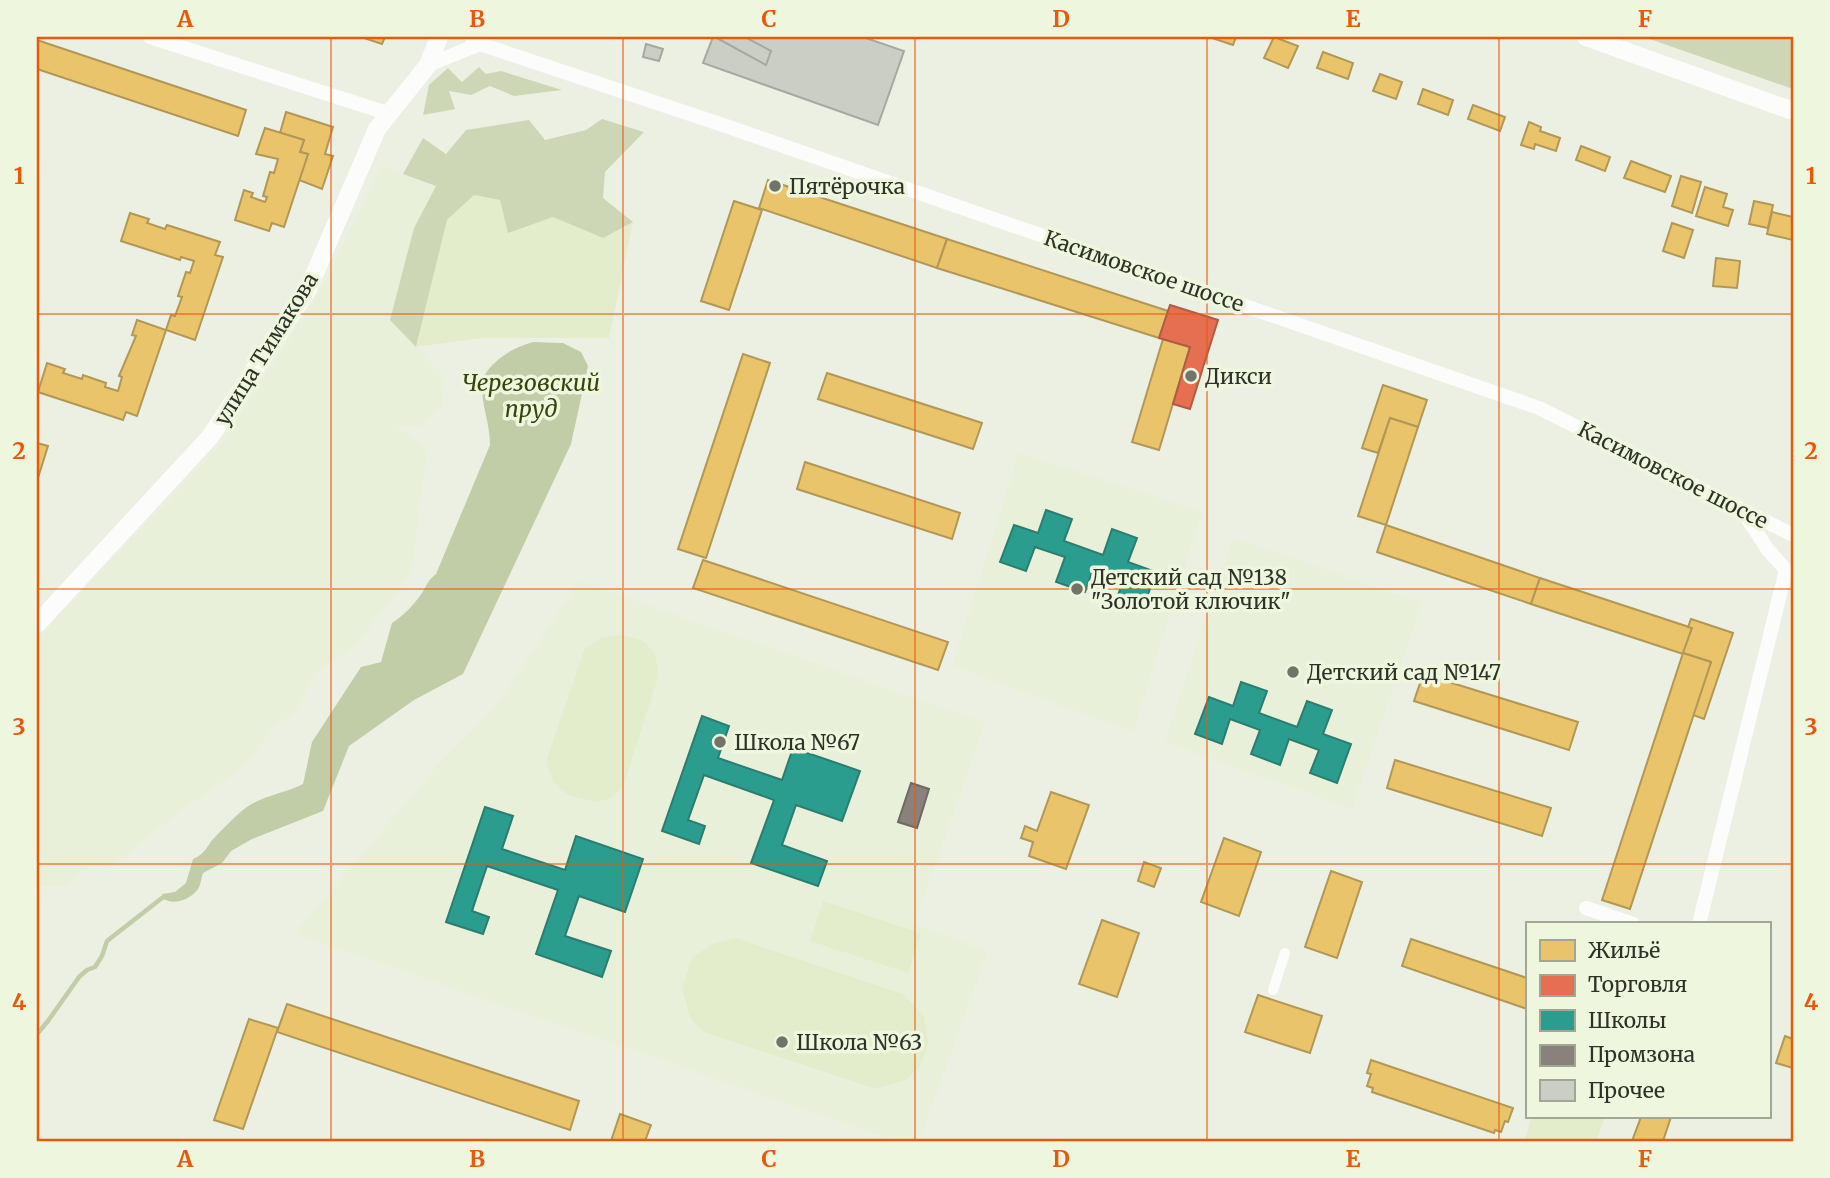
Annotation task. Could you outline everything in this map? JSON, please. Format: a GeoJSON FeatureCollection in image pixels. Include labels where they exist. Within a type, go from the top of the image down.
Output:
{"type":"FeatureCollection","features":[{"type":"Feature","properties":{"kind":"street"},"geometry":{"type":"LineString","coordinates":[[150,37],[390,114]]}},
{"type":"Feature","properties":{"kind":"street","name":"улица Тимакова"},"geometry":{"type":"LineString","coordinates":[[37,624],[210,437],[308,289],[376,128],[428,65],[439,37]]}},
{"type":"Feature","properties":{"kind":"street"},"geometry":{"type":"LineString","coordinates":[[1586,37],[1793,111]]}},
{"type":"Feature","properties":{"kind":"street","name":"Касимовское шоссе"},"geometry":{"type":"LineString","coordinates":[[428,65],[475,41],[735,129],[1539,408],[1793,535]]}},
{"type":"Feature","properties":{"kind":"street"},"geometry":{"type":"LineString","coordinates":[[1700,922],[1790,569],[1768,550],[1741,509]]}},
{"type":"Feature","properties":{"kind":"street"},"geometry":{"type":"LineString","coordinates":[[1586,908],[1627,922]]}},
{"type":"Feature","properties":{"kind":"street"},"geometry":{"type":"LineString","coordinates":[[1273,990],[1285,953]]}},
{"type":"Feature","properties":{"kind":"shaded area"},"geometry":{"type":"Polygon","coordinates":[[[1644,37],[1793,37],[1793,89],[1644,37]]]}},
{"type":"Feature","properties":{"kind":"shaded area"},"geometry":{"type":"Polygon","coordinates":[[[479,67],[486,74],[501,71],[562,90],[514,96],[490,86],[471,95],[449,91],[455,109],[423,115],[429,85],[448,68],[462,82],[479,67]]]}},
{"type":"Feature","properties":{"kind":"shaded area"},"geometry":{"type":"Polygon","coordinates":[[[602,119],[644,132],[605,172],[603,198],[633,222],[603,238],[553,217],[508,233],[500,200],[474,195],[447,220],[416,347],[390,320],[414,228],[436,186],[403,174],[423,138],[446,154],[466,130],[529,120],[545,140],[586,130],[602,119]]]}},
{"type":"Feature","properties":{"kind":"shaded area"},"geometry":{"type":"Polygon","coordinates":[[[382,166],[436,186],[414,228],[390,320],[444,376],[442,405],[420,426],[395,426],[428,447],[411,574],[357,644],[316,673],[296,712],[273,726],[250,762],[182,810],[112,866],[83,868],[68,887],[37,886],[37,639],[223,442],[320,291],[382,166]]]}},
{"type":"Feature","properties":{"kind":"shaded area"},"geometry":{"type":"Polygon","coordinates":[[[474,195],[500,200],[508,232],[553,217],[603,238],[633,222],[609,338],[481,338],[416,347],[447,220],[474,195]]]}},
{"type":"Feature","properties":{"kind":"shaded area","name":"Детский сад №138 \"Золотой ключик\""},"geometry":{"type":"Polygon","coordinates":[[[1019,452],[1202,512],[1133,732],[952,666],[1019,452]]]}},
{"type":"Feature","properties":{"kind":"shaded area","name":"Детский сад №147"},"geometry":{"type":"Polygon","coordinates":[[[1233,537],[1422,603],[1352,809],[1164,742],[1233,537]]]}},
{"type":"Feature","properties":{"kind":"shaded area"},"geometry":{"type":"Polygon","coordinates":[[[579,581],[985,722],[915,924],[988,951],[922,1134],[916,1141],[896,1141],[294,934],[441,761],[491,712],[579,581]]]}},
{"type":"Feature","properties":{"kind":"shaded area"},"geometry":{"type":"Polygon","coordinates":[[[623,635],[644,641],[655,654],[659,674],[624,784],[612,798],[595,802],[568,795],[553,781],[546,762],[584,650],[602,637],[623,635]]]}},
{"type":"Feature","properties":{"kind":"shaded area"},"geometry":{"type":"Polygon","coordinates":[[[823,901],[921,933],[908,973],[810,941],[823,901]]]}},
{"type":"Feature","properties":{"kind":"shaded area"},"geometry":{"type":"Polygon","coordinates":[[[736,938],[903,994],[924,1016],[928,1044],[921,1064],[908,1079],[876,1089],[704,1032],[690,1018],[682,988],[692,958],[712,944],[736,938]]]}},
{"type":"Feature","properties":{"kind":"shaded area"},"geometry":{"type":"Polygon","coordinates":[[[1532,1118],[1605,1118],[1596,1141],[1524,1141],[1532,1118]]]}},
{"type":"Feature","properties":{"kind":"water","name":"Черезовский пруд"},"geometry":{"type":"Polygon","coordinates":[[[533,342],[563,343],[581,352],[588,366],[571,444],[463,674],[414,700],[349,746],[323,811],[252,839],[231,851],[222,863],[203,873],[200,886],[186,899],[171,902],[162,898],[162,894],[175,892],[186,883],[193,859],[204,852],[215,837],[249,805],[303,784],[312,742],[361,667],[381,662],[392,623],[412,606],[436,574],[490,445],[482,378],[504,355],[533,342]]]}},
{"type":"Feature","properties":{"kind":"building: Жильё"},"geometry":{"type":"Polygon","coordinates":[[[361,37],[385,37],[382,44],[361,37]]]}},
{"type":"Feature","properties":{"kind":"building: Жильё"},"geometry":{"type":"Polygon","coordinates":[[[1209,37],[1236,37],[1233,45],[1209,37]]]}},
{"type":"Feature","properties":{"kind":"building: Жильё"},"geometry":{"type":"Polygon","coordinates":[[[1274,37],[1298,46],[1288,68],[1264,58],[1274,37]]]}},
{"type":"Feature","properties":{"kind":"building: Жильё"},"geometry":{"type":"Polygon","coordinates":[[[37,40],[246,110],[238,136],[37,69],[37,40]]]}},
{"type":"Feature","properties":{"kind":"building: Жильё"},"geometry":{"type":"Polygon","coordinates":[[[1323,52],[1353,63],[1348,79],[1317,68],[1323,52]]]}},
{"type":"Feature","properties":{"kind":"building: Жильё"},"geometry":{"type":"Polygon","coordinates":[[[1380,74],[1402,82],[1396,99],[1373,91],[1380,74]]]}},
{"type":"Feature","properties":{"kind":"building: Жильё"},"geometry":{"type":"Polygon","coordinates":[[[1423,89],[1453,100],[1448,115],[1418,104],[1423,89]]]}},
{"type":"Feature","properties":{"kind":"building: Жильё"},"geometry":{"type":"Polygon","coordinates":[[[1473,105],[1505,117],[1500,131],[1468,119],[1473,105]]]}},
{"type":"Feature","properties":{"kind":"building: Жильё"},"geometry":{"type":"Polygon","coordinates":[[[286,112],[333,127],[325,154],[333,156],[322,189],[299,180],[308,154],[300,152],[304,140],[280,133],[286,112]]]}},
{"type":"Feature","properties":{"kind":"building: Жильё"},"geometry":{"type":"Polygon","coordinates":[[[1529,122],[1541,127],[1540,131],[1560,138],[1556,151],[1535,144],[1534,149],[1521,145],[1529,122]]]}},
{"type":"Feature","properties":{"kind":"building: Жильё"},"geometry":{"type":"Polygon","coordinates":[[[265,128],[304,140],[300,152],[308,154],[284,227],[272,223],[269,231],[235,220],[244,190],[253,193],[251,197],[265,202],[267,197],[263,196],[270,172],[274,173],[278,159],[256,154],[265,128]]]}},
{"type":"Feature","properties":{"kind":"building: Жильё"},"geometry":{"type":"Polygon","coordinates":[[[1581,146],[1610,157],[1605,171],[1576,160],[1581,146]]]}},
{"type":"Feature","properties":{"kind":"building: Жильё"},"geometry":{"type":"Polygon","coordinates":[[[1631,161],[1671,176],[1665,192],[1624,178],[1631,161]]]}},
{"type":"Feature","properties":{"kind":"building: Жильё"},"geometry":{"type":"Polygon","coordinates":[[[1681,176],[1701,182],[1692,213],[1672,206],[1681,176]]]}},
{"type":"Feature","properties":{"kind":"building: Жильё"},"geometry":{"type":"Polygon","coordinates":[[[768,180],[947,239],[937,268],[759,208],[768,180]]]}},
{"type":"Feature","properties":{"kind":"building: Жильё"},"geometry":{"type":"Polygon","coordinates":[[[1705,187],[1727,194],[1723,207],[1733,210],[1728,226],[1696,216],[1705,187]]]}},
{"type":"Feature","properties":{"kind":"building: Жильё"},"geometry":{"type":"Polygon","coordinates":[[[734,201],[762,210],[729,310],[701,301],[734,201]]]}},
{"type":"Feature","properties":{"kind":"building: Жильё"},"geometry":{"type":"Polygon","coordinates":[[[1754,201],[1773,205],[1768,228],[1749,224],[1754,201]]]}},
{"type":"Feature","properties":{"kind":"building: Жильё"},"geometry":{"type":"Polygon","coordinates":[[[1772,212],[1793,217],[1793,240],[1767,234],[1772,212]]]}},
{"type":"Feature","properties":{"kind":"building: Жильё"},"geometry":{"type":"Polygon","coordinates":[[[130,213],[149,219],[147,223],[165,229],[167,225],[220,242],[215,255],[223,257],[195,340],[166,330],[182,297],[178,296],[186,272],[190,273],[194,261],[181,257],[180,260],[121,241],[130,213]]]}},
{"type":"Feature","properties":{"kind":"building: Жильё"},"geometry":{"type":"Polygon","coordinates":[[[1672,223],[1693,230],[1684,258],[1663,251],[1672,223]]]}},
{"type":"Feature","properties":{"kind":"building: Жильё"},"geometry":{"type":"Polygon","coordinates":[[[947,239],[1168,311],[1159,338],[937,268],[947,239]]]}},
{"type":"Feature","properties":{"kind":"building: Жильё"},"geometry":{"type":"Polygon","coordinates":[[[1716,258],[1740,261],[1737,288],[1713,286],[1716,258]]]}},
{"type":"Feature","properties":{"kind":"building: Жильё"},"geometry":{"type":"Polygon","coordinates":[[[137,320],[166,330],[137,416],[126,412],[123,420],[38,392],[47,363],[65,369],[63,373],[82,379],[83,375],[106,383],[105,387],[118,391],[122,377],[119,376],[136,336],[132,335],[137,320]]]}},
{"type":"Feature","properties":{"kind":"building: Жильё"},"geometry":{"type":"Polygon","coordinates":[[[1163,339],[1190,347],[1159,450],[1132,442],[1163,339]]]}},
{"type":"Feature","properties":{"kind":"building: Жильё"},"geometry":{"type":"Polygon","coordinates":[[[743,354],[770,363],[706,558],[678,549],[743,354]]]}},
{"type":"Feature","properties":{"kind":"building: Жильё"},"geometry":{"type":"Polygon","coordinates":[[[827,373],[982,423],[973,449],[818,399],[827,373]]]}},
{"type":"Feature","properties":{"kind":"building: Жильё"},"geometry":{"type":"Polygon","coordinates":[[[1383,385],[1427,400],[1418,427],[1390,418],[1378,453],[1362,448],[1383,385]]]}},
{"type":"Feature","properties":{"kind":"building: Жильё"},"geometry":{"type":"Polygon","coordinates":[[[1390,418],[1418,427],[1386,525],[1358,516],[1390,418]]]}},
{"type":"Feature","properties":{"kind":"building: Жильё"},"geometry":{"type":"Polygon","coordinates":[[[37,443],[48,446],[37,481],[37,443]]]}},
{"type":"Feature","properties":{"kind":"building: Жильё"},"geometry":{"type":"Polygon","coordinates":[[[805,462],[960,513],[952,539],[797,489],[805,462]]]}},
{"type":"Feature","properties":{"kind":"building: Жильё"},"geometry":{"type":"Polygon","coordinates":[[[1386,525],[1540,578],[1531,604],[1377,552],[1386,525]]]}},
{"type":"Feature","properties":{"kind":"building: Жильё"},"geometry":{"type":"Polygon","coordinates":[[[703,560],[948,642],[938,670],[693,588],[703,560]]]}},
{"type":"Feature","properties":{"kind":"building: Жильё"},"geometry":{"type":"Polygon","coordinates":[[[1540,578],[1692,628],[1683,654],[1531,604],[1540,578]]]}},
{"type":"Feature","properties":{"kind":"building: Жильё"},"geometry":{"type":"Polygon","coordinates":[[[1691,619],[1733,633],[1704,719],[1693,715],[1711,662],[1683,653],[1692,628],[1688,627],[1691,619]]]}},
{"type":"Feature","properties":{"kind":"building: Жильё"},"geometry":{"type":"Polygon","coordinates":[[[1683,653],[1711,662],[1630,909],[1602,900],[1683,653]]]}},
{"type":"Feature","properties":{"kind":"building: Жильё"},"geometry":{"type":"Polygon","coordinates":[[[1423,674],[1578,722],[1569,750],[1414,701],[1423,674]]]}},
{"type":"Feature","properties":{"kind":"building: Жильё"},"geometry":{"type":"Polygon","coordinates":[[[1395,760],[1551,808],[1542,836],[1387,788],[1395,760]]]}},
{"type":"Feature","properties":{"kind":"building: Жильё"},"geometry":{"type":"Polygon","coordinates":[[[1051,792],[1089,805],[1066,869],[1029,856],[1033,842],[1021,838],[1025,826],[1037,831],[1051,792]]]}},
{"type":"Feature","properties":{"kind":"building: Жильё"},"geometry":{"type":"Polygon","coordinates":[[[1224,838],[1261,852],[1239,916],[1201,902],[1224,838]]]}},
{"type":"Feature","properties":{"kind":"building: Жильё"},"geometry":{"type":"Polygon","coordinates":[[[1144,862],[1161,868],[1154,887],[1138,881],[1144,862]]]}},
{"type":"Feature","properties":{"kind":"building: Жильё"},"geometry":{"type":"Polygon","coordinates":[[[1331,871],[1362,882],[1337,958],[1305,947],[1331,871]]]}},
{"type":"Feature","properties":{"kind":"building: Жильё"},"geometry":{"type":"Polygon","coordinates":[[[1102,920],[1139,933],[1117,997],[1079,984],[1102,920]]]}},
{"type":"Feature","properties":{"kind":"building: Жильё"},"geometry":{"type":"Polygon","coordinates":[[[1411,939],[1526,978],[1526,1009],[1402,966],[1411,939]]]}},
{"type":"Feature","properties":{"kind":"building: Жильё"},"geometry":{"type":"Polygon","coordinates":[[[1258,995],[1322,1016],[1310,1053],[1245,1032],[1258,995]]]}},
{"type":"Feature","properties":{"kind":"building: Жильё"},"geometry":{"type":"Polygon","coordinates":[[[287,1004],[579,1101],[570,1130],[277,1032],[287,1004]]]}},
{"type":"Feature","properties":{"kind":"building: Жильё"},"geometry":{"type":"Polygon","coordinates":[[[249,1019],[278,1028],[243,1129],[214,1120],[249,1019]]]}},
{"type":"Feature","properties":{"kind":"building: Жильё"},"geometry":{"type":"Polygon","coordinates":[[[1785,1036],[1793,1039],[1793,1068],[1776,1063],[1785,1036]]]}},
{"type":"Feature","properties":{"kind":"building: Жильё"},"geometry":{"type":"Polygon","coordinates":[[[1371,1060],[1513,1108],[1508,1122],[1505,1121],[1501,1132],[1495,1130],[1494,1133],[1372,1092],[1373,1088],[1367,1086],[1371,1074],[1367,1073],[1371,1060]]]}},
{"type":"Feature","properties":{"kind":"building: Жильё"},"geometry":{"type":"Polygon","coordinates":[[[620,1114],[651,1125],[645,1141],[611,1141],[620,1114]]]}},
{"type":"Feature","properties":{"kind":"building: Жильё"},"geometry":{"type":"Polygon","coordinates":[[[1641,1118],[1671,1118],[1663,1141],[1632,1141],[1641,1118]]]}},
{"type":"Feature","properties":{"kind":"building: Торговля","name":"Дикси"},"geometry":{"type":"Polygon","coordinates":[[[1170,305],[1218,320],[1190,409],[1173,404],[1190,347],[1159,338],[1170,305]]]}},
{"type":"Feature","properties":{"kind":"building: Школы"},"geometry":{"type":"Polygon","coordinates":[[[1046,510],[1072,519],[1064,541],[1103,555],[1112,529],[1137,538],[1128,562],[1156,572],[1142,611],[1116,601],[1124,578],[1094,567],[1085,592],[1056,582],[1065,557],[1035,547],[1026,571],[1000,562],[1014,525],[1038,533],[1046,510]]]}},
{"type":"Feature","properties":{"kind":"building: Школы"},"geometry":{"type":"Polygon","coordinates":[[[1241,682],[1267,691],[1259,713],[1297,727],[1307,701],[1332,710],[1323,734],[1351,744],[1337,783],[1310,773],[1319,750],[1289,739],[1280,765],[1251,754],[1260,730],[1230,719],[1222,744],[1195,734],[1209,697],[1233,706],[1241,682]]]}},
{"type":"Feature","properties":{"kind":"building: Школы"},"geometry":{"type":"Polygon","coordinates":[[[702,716],[729,726],[718,758],[782,780],[793,748],[860,771],[842,821],[796,805],[782,845],[827,861],[818,886],[751,863],[774,800],[704,775],[688,820],[705,826],[699,844],[662,831],[702,716]]]}},
{"type":"Feature","properties":{"kind":"building: Школы"},"geometry":{"type":"Polygon","coordinates":[[[485,807],[513,816],[502,849],[565,870],[576,836],[643,859],[625,912],[579,896],[565,936],[611,951],[602,977],[536,954],[558,890],[487,866],[472,911],[489,917],[483,934],[446,922],[485,807]]]}},
{"type":"Feature","properties":{"kind":"building: Промзона"},"geometry":{"type":"Polygon","coordinates":[[[911,783],[929,789],[917,828],[898,822],[911,783]]]}},
{"type":"Feature","properties":{"kind":"building: Прочее"},"geometry":{"type":"Polygon","coordinates":[[[713,37],[863,37],[904,51],[878,125],[703,63],[713,37]]]}},
{"type":"Feature","properties":{"kind":"building: Прочее"},"geometry":{"type":"Polygon","coordinates":[[[715,37],[745,37],[771,51],[766,65],[715,37]]]}},
{"type":"Feature","properties":{"kind":"building: Прочее"},"geometry":{"type":"Polygon","coordinates":[[[646,44],[663,49],[659,61],[643,57],[646,44]]]}},
{"type":"Feature","properties":{"kind":"waterway"},"geometry":{"type":"LineString","coordinates":[[37,1034],[79,977],[95,967],[107,941],[162,898]]}},
{"type":"Feature","properties":{"kind":"place","name":"Пятёрочка"},"geometry":{"type":"Point","coordinates":[775,186]}},
{"type":"Feature","properties":{"kind":"place","name":"Дикси"},"geometry":{"type":"Point","coordinates":[1191,376]}},
{"type":"Feature","properties":{"kind":"place","name":"Детский сад №138 \"Золотой ключик\""},"geometry":{"type":"Point","coordinates":[1077,589]}},
{"type":"Feature","properties":{"kind":"place","name":"Детский сад №147"},"geometry":{"type":"Point","coordinates":[1293,672]}},
{"type":"Feature","properties":{"kind":"place","name":"Школа №67"},"geometry":{"type":"Point","coordinates":[720,742]}},
{"type":"Feature","properties":{"kind":"place","name":"Школа №63"},"geometry":{"type":"Point","coordinates":[782,1042]}}]}
